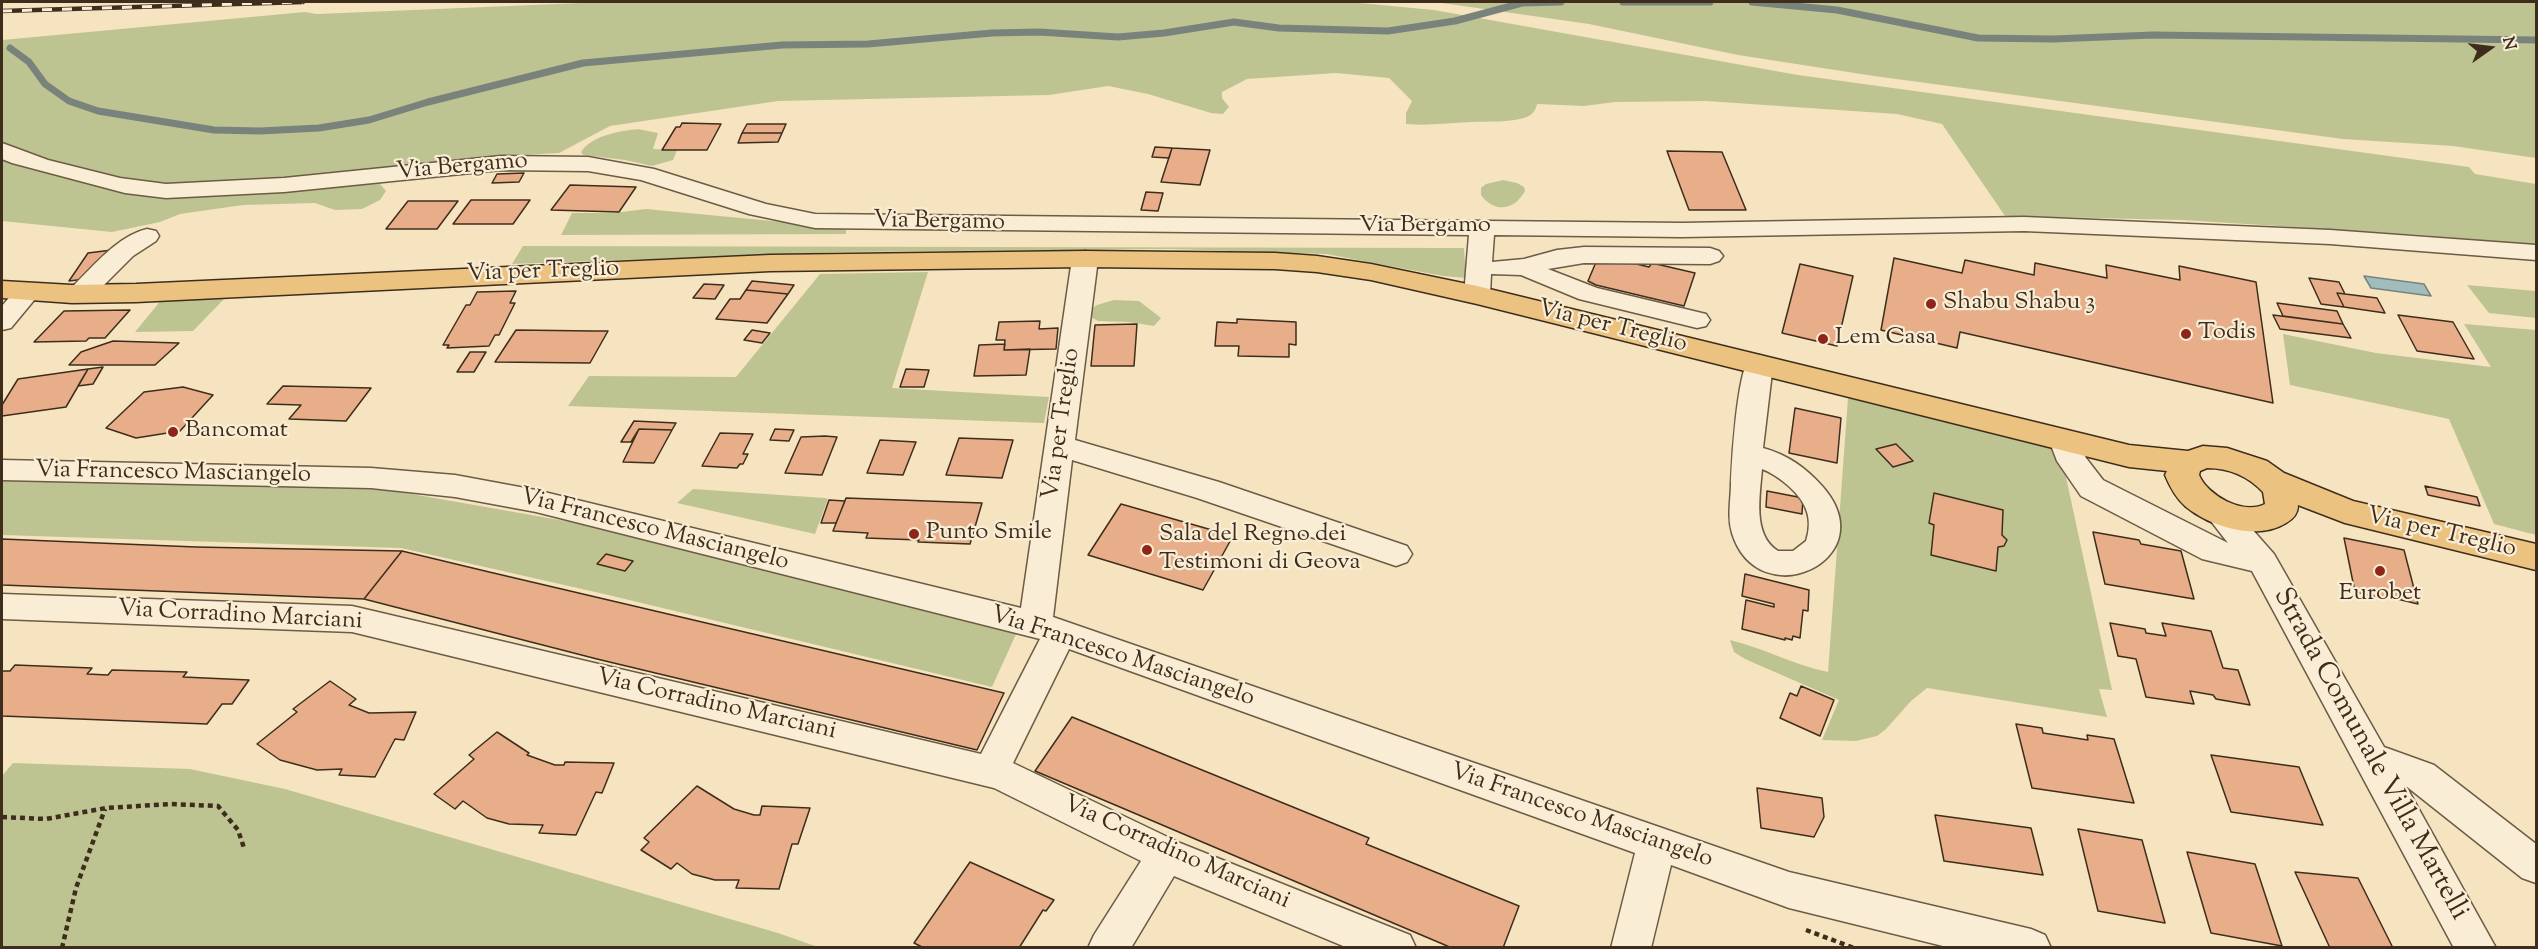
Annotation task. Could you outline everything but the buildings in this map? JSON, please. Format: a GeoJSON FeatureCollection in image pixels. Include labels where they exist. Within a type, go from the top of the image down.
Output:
{"type":"FeatureCollection","features":[{"type":"Feature","properties":{"kind":"main road","name":"Via per Treglio"},"geometry":{"type":"LineString","coordinates":[[14,291],[81,293],[770,263],[1085,259],[1275,261],[1317,264],[1371,272],[1477,295],[2129,456],[2188,475]]}},
{"type":"Feature","properties":{"kind":"main road"},"geometry":{"type":"LineString","coordinates":[[2203,457],[2228,458],[2255,469],[2271,503],[2241,518],[2218,511],[2203,502],[2188,475],[2203,457]]}},
{"type":"Feature","properties":{"kind":"main road","name":"Via per Treglio"},"geometry":{"type":"LineString","coordinates":[[2271,503],[2345,511],[2536,557]]}},
{"type":"Feature","properties":{"kind":"street","name":"Via Bergamo"},"geometry":{"type":"LineString","coordinates":[[2,150],[14,157],[43,165],[139,189],[166,191],[264,187],[454,167],[549,162],[588,164],[640,172],[776,215],[816,221],[1682,230],[2024,224],[2342,237],[2536,253]]}},
{"type":"Feature","properties":{"kind":"street"},"geometry":{"type":"LineString","coordinates":[[1477,295],[1482,227]]}},
{"type":"Feature","properties":{"kind":"street"},"geometry":{"type":"LineString","coordinates":[[81,293],[123,251],[147,236]]}},
{"type":"Feature","properties":{"kind":"street"},"geometry":{"type":"LineString","coordinates":[[1498,268],[1525,267],[1557,258],[1584,255],[1710,256]]}},
{"type":"Feature","properties":{"kind":"street","name":"Via per Treglio"},"geometry":{"type":"LineString","coordinates":[[990,772],[1047,628],[1060,446],[1085,259]]}},
{"type":"Feature","properties":{"kind":"street"},"geometry":{"type":"LineString","coordinates":[[1525,267],[1553,283],[1586,295],[1697,320]]}},
{"type":"Feature","properties":{"kind":"street"},"geometry":{"type":"LineString","coordinates":[[2,322],[14,291]]}},
{"type":"Feature","properties":{"kind":"street"},"geometry":{"type":"LineString","coordinates":[[1747,454],[1759,364]]}},
{"type":"Feature","properties":{"kind":"street"},"geometry":{"type":"LineString","coordinates":[[2064,440],[2072,460],[2092,488],[2213,551],[2263,562]]}},
{"type":"Feature","properties":{"kind":"street"},"geometry":{"type":"LineString","coordinates":[[1060,446],[1208,490],[1396,554]]}},
{"type":"Feature","properties":{"kind":"street","name":"Via Francesco Masciangelo"},"geometry":{"type":"LineString","coordinates":[[4,468],[371,478],[456,486],[536,501],[1047,628],[1789,890],[2031,948]]}},
{"type":"Feature","properties":{"kind":"street","name":"Strada Comunale Villa Martelli"},"geometry":{"type":"LineString","coordinates":[[2263,562],[2271,503]]}},
{"type":"Feature","properties":{"kind":"street","name":"Strada Comunale Villa Martelli"},"geometry":{"type":"LineString","coordinates":[[2218,511],[2263,562],[2476,948]]}},
{"type":"Feature","properties":{"kind":"street","name":"Via Corradino Marciani"},"geometry":{"type":"LineString","coordinates":[[2,607],[352,619],[1001,774],[1166,855],[1396,948]]}},
{"type":"Feature","properties":{"kind":"street"},"geometry":{"type":"LineString","coordinates":[[2370,758],[2421,777],[2536,866]]}},
{"type":"Feature","properties":{"kind":"street"},"geometry":{"type":"LineString","coordinates":[[1631,948],[1657,843]]}},
{"type":"Feature","properties":{"kind":"street"},"geometry":{"type":"LineString","coordinates":[[1108,948],[1166,855]]}},
{"type":"Feature","properties":{"kind":"path"},"geometry":{"type":"LineString","coordinates":[[2,817],[46,819],[106,808],[171,804],[218,806],[238,830],[244,848]]}},
{"type":"Feature","properties":{"kind":"path"},"geometry":{"type":"LineString","coordinates":[[62,948],[76,888],[106,808]]}},
{"type":"Feature","properties":{"kind":"path"},"geometry":{"type":"LineString","coordinates":[[1800,927],[1854,948]]}},
{"type":"Feature","properties":{"kind":"green space"},"geometry":{"type":"Polygon","coordinates":[[[605,2],[1349,2],[1434,10],[1798,75],[2469,167],[2475,174],[2536,184],[2536,246],[2421,235],[2182,220],[2005,216],[1942,124],[1897,114],[1706,101],[1615,102],[1584,106],[1537,104],[1529,116],[1506,121],[1406,124],[1406,113],[1412,101],[1389,78],[1336,73],[1247,79],[1222,92],[1222,98],[1229,107],[1223,114],[1211,113],[1148,94],[1108,86],[1049,95],[778,101],[610,126],[559,153],[455,159],[404,166],[361,180],[380,184],[386,191],[380,200],[362,209],[335,210],[315,203],[243,205],[180,214],[160,222],[112,232],[2,221],[2,40],[305,12],[317,14],[605,2]]]}},
{"type":"Feature","properties":{"kind":"green space"},"geometry":{"type":"Polygon","coordinates":[[[1435,2],[2536,2],[2536,158],[2453,146],[2343,139],[1874,76],[1738,55],[1589,24],[1435,2]]]}},
{"type":"Feature","properties":{"kind":"green space"},"geometry":{"type":"Polygon","coordinates":[[[638,129],[658,133],[653,149],[677,150],[673,160],[652,166],[583,155],[581,152],[599,138],[638,129]]]}},
{"type":"Feature","properties":{"kind":"green space"},"geometry":{"type":"Polygon","coordinates":[[[1503,180],[1517,183],[1524,187],[1525,191],[1510,206],[1498,207],[1486,201],[1481,195],[1481,188],[1486,184],[1503,180]]]}},
{"type":"Feature","properties":{"kind":"green space"},"geometry":{"type":"Polygon","coordinates":[[[646,209],[846,228],[846,234],[561,235],[572,213],[614,213],[646,209]]]}},
{"type":"Feature","properties":{"kind":"green space"},"geometry":{"type":"Polygon","coordinates":[[[523,246],[1464,248],[1466,278],[1443,276],[1326,254],[1171,249],[842,252],[512,264],[523,246]]]}},
{"type":"Feature","properties":{"kind":"green space"},"geometry":{"type":"Polygon","coordinates":[[[928,272],[892,388],[1049,397],[1044,423],[568,406],[589,376],[736,377],[820,274],[928,272]]]}},
{"type":"Feature","properties":{"kind":"green space"},"geometry":{"type":"Polygon","coordinates":[[[2467,285],[2536,291],[2536,318],[2489,313],[2467,285]]]}},
{"type":"Feature","properties":{"kind":"green space"},"geometry":{"type":"Polygon","coordinates":[[[226,297],[193,331],[135,332],[162,299],[226,297]]]}},
{"type":"Feature","properties":{"kind":"green space"},"geometry":{"type":"Polygon","coordinates":[[[1114,300],[1139,301],[1161,318],[1154,326],[1098,321],[1091,317],[1089,311],[1097,305],[1114,300]]]}},
{"type":"Feature","properties":{"kind":"green space"},"geometry":{"type":"Polygon","coordinates":[[[2464,324],[2536,330],[2536,535],[2494,524],[2449,419],[2290,385],[2283,334],[2376,353],[2491,367],[2464,324]]]}},
{"type":"Feature","properties":{"kind":"green space"},"geometry":{"type":"Polygon","coordinates":[[[1848,398],[2052,447],[2064,468],[2112,690],[2099,689],[2107,717],[1927,688],[1877,736],[1856,741],[1822,740],[1839,700],[1734,652],[1730,640],[1828,672],[1848,398]]]}},
{"type":"Feature","properties":{"kind":"green space"},"geometry":{"type":"Polygon","coordinates":[[[96,480],[389,490],[571,522],[1017,632],[992,687],[401,548],[2,535],[2,481],[96,480]]]}},
{"type":"Feature","properties":{"kind":"green space"},"geometry":{"type":"Polygon","coordinates":[[[693,489],[828,499],[815,534],[677,503],[693,489]]]}},
{"type":"Feature","properties":{"kind":"green space"},"geometry":{"type":"Polygon","coordinates":[[[13,763],[190,769],[285,789],[778,933],[818,947],[2,947],[2,776],[13,763]]]}},
{"type":"Feature","properties":{"kind":"water"},"geometry":{"type":"Polygon","coordinates":[[[2364,276],[2424,284],[2431,296],[2371,288],[2364,276]]]}},
{"type":"Feature","properties":{"kind":"waterway"},"geometry":{"type":"LineString","coordinates":[[10,48],[29,62],[45,84],[69,101],[98,111],[214,130],[260,131],[319,128],[369,120],[428,102],[583,63],[782,45],[868,44],[992,33],[1039,32],[1118,37],[1164,33],[1234,22],[1279,28],[1388,31],[1455,21],[1522,3],[1561,2]]}},
{"type":"Feature","properties":{"kind":"waterway"},"geometry":{"type":"LineString","coordinates":[[1623,2],[1710,2]]}},
{"type":"Feature","properties":{"kind":"waterway"},"geometry":{"type":"LineString","coordinates":[[1752,2],[1837,10],[1978,38],[2053,39],[2153,35],[2536,40]]}},
{"type":"Feature","properties":{"kind":"railway"},"geometry":{"type":"LineString","coordinates":[[2,11],[303,2]]}},
{"type":"Feature","properties":{"kind":"place","name":"Shabu Shabu 3"},"geometry":{"type":"Point","coordinates":[1931,304]}},
{"type":"Feature","properties":{"kind":"place","name":"Todis"},"geometry":{"type":"Point","coordinates":[2186,334]}},
{"type":"Feature","properties":{"kind":"place","name":"Lem Casa"},"geometry":{"type":"Point","coordinates":[1823,339]}},
{"type":"Feature","properties":{"kind":"place","name":"Bancomat"},"geometry":{"type":"Point","coordinates":[173,432]}},
{"type":"Feature","properties":{"kind":"place","name":"Punto Smile"},"geometry":{"type":"Point","coordinates":[914,534]}},
{"type":"Feature","properties":{"kind":"place","name":"Sala del Regno dei Testimoni di Geova"},"geometry":{"type":"Point","coordinates":[1147,550]}},
{"type":"Feature","properties":{"kind":"place","name":"Eurobet"},"geometry":{"type":"Point","coordinates":[2380,571]}}]}
